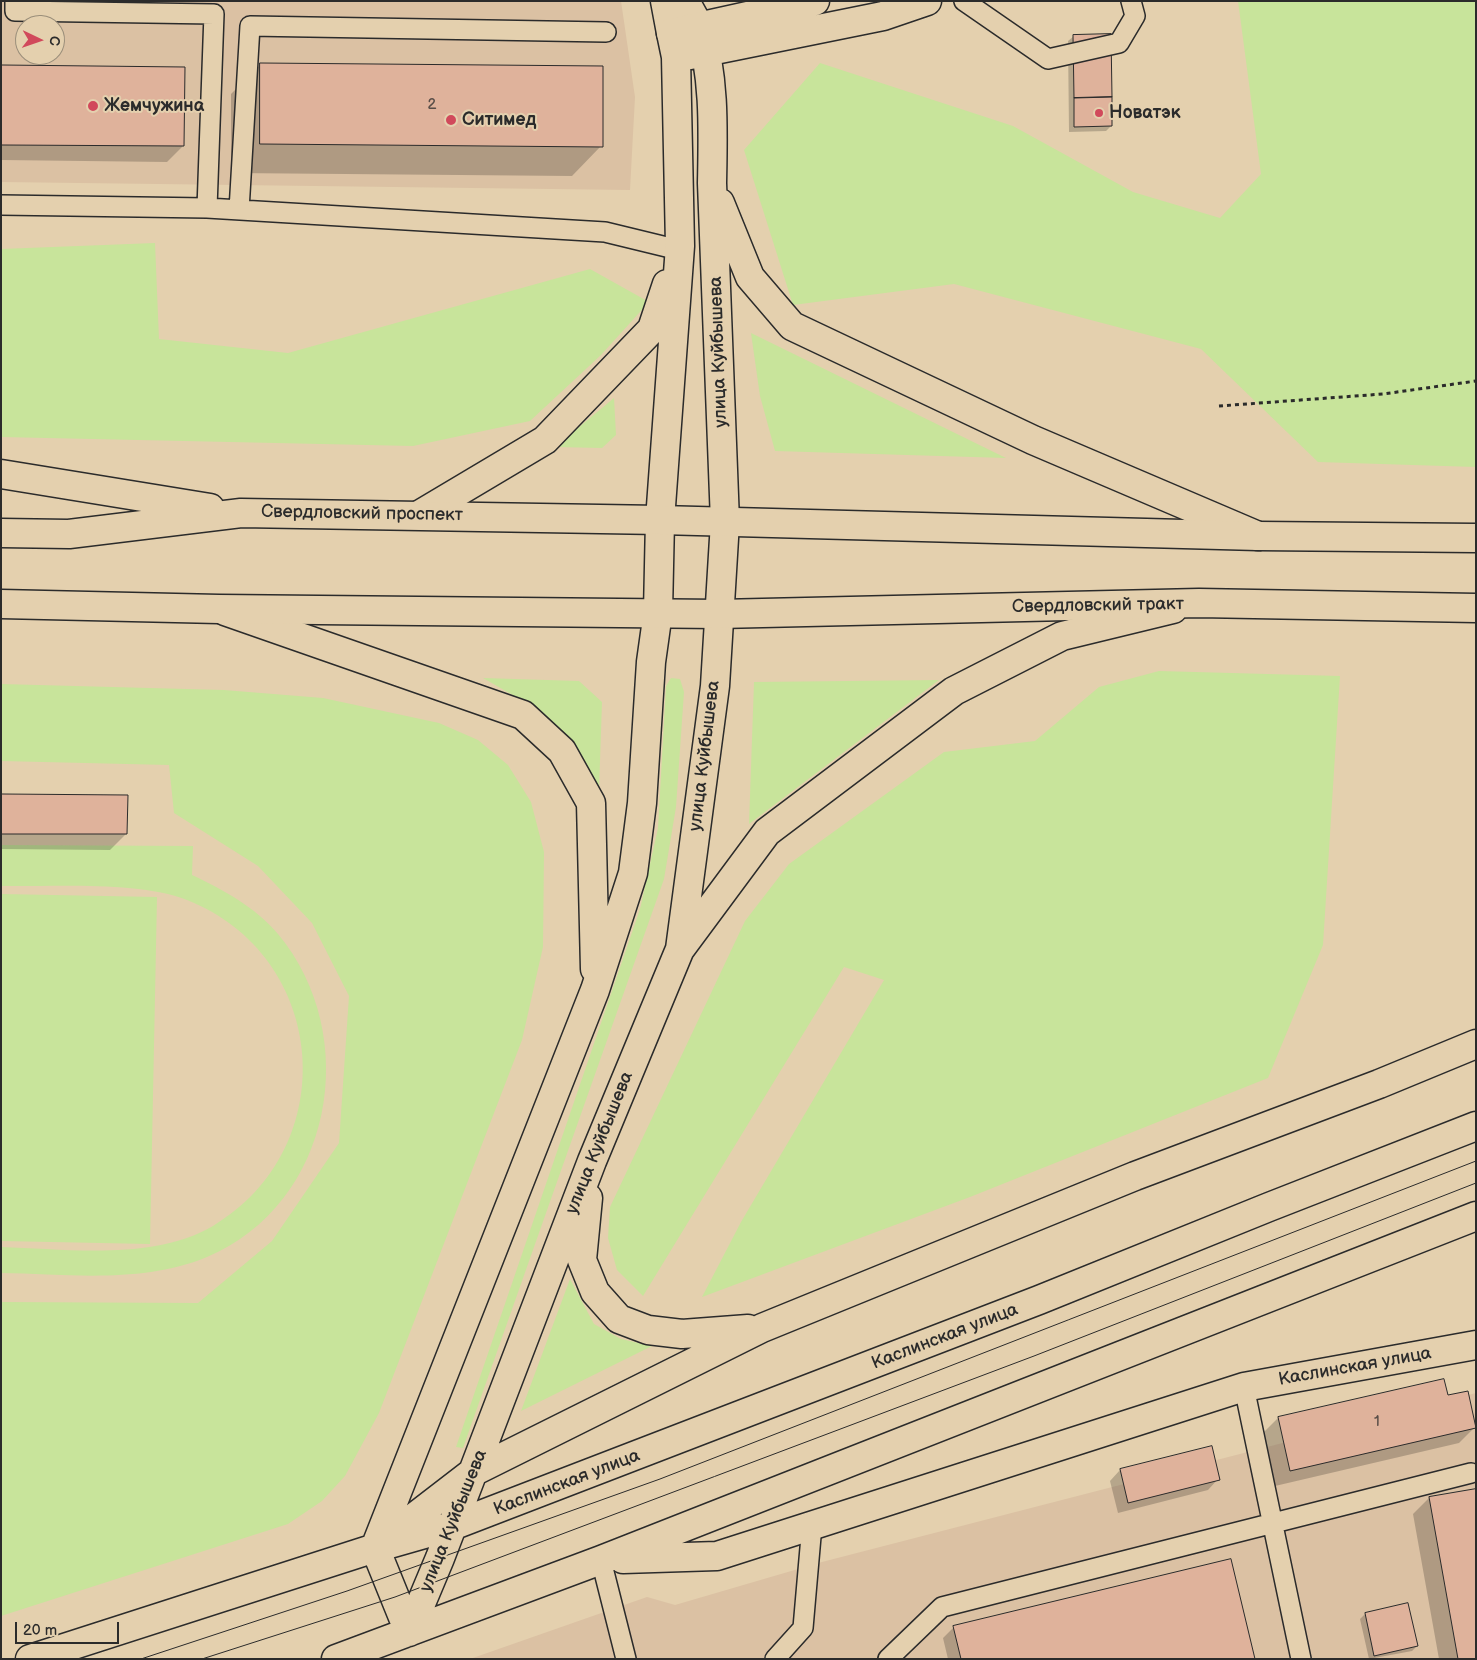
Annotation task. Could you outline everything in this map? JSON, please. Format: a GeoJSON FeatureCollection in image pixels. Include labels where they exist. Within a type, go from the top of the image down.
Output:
{"type":"FeatureCollection","features":[{"type":"Feature","properties":{"kind":"main road"},"geometry":{"type":"LineString","coordinates":[[408,1632],[375,1548],[595,990],[634,873],[642,803],[652,662],[658,612],[660,520],[679,250],[673,45],[665,1]]}},
{"type":"Feature","properties":{"kind":"main road","name":"улица Куйбышева"},"geometry":{"type":"LineString","coordinates":[[408,1632],[452,1526],[592,1161],[680,949],[715,686],[725,522],[712,183],[713,134],[708,52],[699,26],[685,1]]}},
{"type":"Feature","properties":{"kind":"main road"},"geometry":{"type":"LineString","coordinates":[[673,45],[699,26],[815,1]]}},
{"type":"Feature","properties":{"kind":"main road"},"geometry":{"type":"LineString","coordinates":[[673,45],[708,52],[882,16],[927,1]]}},
{"type":"Feature","properties":{"kind":"main road"},"geometry":{"type":"LineString","coordinates":[[712,183],[750,278],[792,326],[1033,440],[1258,536]]}},
{"type":"Feature","properties":{"kind":"main road"},"geometry":{"type":"LineString","coordinates":[[419,515],[545,440],[652,329],[679,250]]}},
{"type":"Feature","properties":{"kind":"main road"},"geometry":{"type":"LineString","coordinates":[[1,474],[241,513]]}},
{"type":"Feature","properties":{"kind":"main road","name":"Свердловский проспект"},"geometry":{"type":"LineString","coordinates":[[1,533],[69,534],[241,513],[725,522]]}},
{"type":"Feature","properties":{"kind":"main road"},"geometry":{"type":"LineString","coordinates":[[725,522],[1258,536],[1476,538]]}},
{"type":"Feature","properties":{"kind":"main road"},"geometry":{"type":"LineString","coordinates":[[680,949],[767,832],[954,691],[1062,636],[1199,603]]}},
{"type":"Feature","properties":{"kind":"main road","name":"Свердловский тракт"},"geometry":{"type":"LineString","coordinates":[[720,614],[1199,603],[1476,608]]}},
{"type":"Feature","properties":{"kind":"main road"},"geometry":{"type":"LineString","coordinates":[[1,604],[219,609],[720,614]]}},
{"type":"Feature","properties":{"kind":"main road"},"geometry":{"type":"LineString","coordinates":[[219,609],[523,715],[562,751],[591,803],[595,990]]}},
{"type":"Feature","properties":{"kind":"main road"},"geometry":{"type":"LineString","coordinates":[[375,1548],[473,1472],[762,1328],[1135,1176],[1378,1084],[1476,1044]]}},
{"type":"Feature","properties":{"kind":"main road","name":"Каслинская улица"},"geometry":{"type":"LineString","coordinates":[[30,1659],[375,1548],[452,1526],[1039,1300],[1476,1126]]}},
{"type":"Feature","properties":{"kind":"main road"},"geometry":{"type":"LineString","coordinates":[[592,1161],[582,1260],[595,1292],[619,1319],[648,1330],[682,1334],[762,1328]]}},
{"type":"Feature","properties":{"kind":"main road"},"geometry":{"type":"LineString","coordinates":[[336,1659],[602,1560],[1476,1216]]}},
{"type":"Feature","properties":{"kind":"main road","name":"Каслинская улица"},"geometry":{"type":"LineString","coordinates":[[602,1560],[717,1556],[1244,1387],[1476,1344]]}},
{"type":"Feature","properties":{"kind":"lane"},"geometry":{"type":"LineString","coordinates":[[15,1],[15,11],[214,14],[207,208]]}},
{"type":"Feature","properties":{"kind":"lane"},"geometry":{"type":"LineString","coordinates":[[964,1],[1048,59],[1119,43],[1135,16],[1132,1]]}},
{"type":"Feature","properties":{"kind":"lane"},"geometry":{"type":"LineString","coordinates":[[239,210],[250,26],[606,32]]}},
{"type":"Feature","properties":{"kind":"lane"},"geometry":{"type":"LineString","coordinates":[[1,205],[207,208],[605,232],[679,250]]}},
{"type":"Feature","properties":{"kind":"lane"},"geometry":{"type":"LineString","coordinates":[[1244,1387],[1301,1659]]}},
{"type":"Feature","properties":{"kind":"lane"},"geometry":{"type":"LineString","coordinates":[[888,1659],[942,1606],[1471,1473]]}},
{"type":"Feature","properties":{"kind":"lane"},"geometry":{"type":"LineString","coordinates":[[776,1659],[803,1628],[812,1525]]}},
{"type":"Feature","properties":{"kind":"lane"},"geometry":{"type":"LineString","coordinates":[[602,1560],[626,1659]]}},
{"type":"Feature","properties":{"kind":"path"},"geometry":{"type":"LineString","coordinates":[[1219,406],[1382,394],[1476,381]]}},
{"type":"Feature","properties":{"kind":"shaded area"},"geometry":{"type":"Polygon","coordinates":[[[1,1],[621,1],[635,97],[630,190],[1,182],[1,1]]]}},
{"type":"Feature","properties":{"kind":"shaded area"},"geometry":{"type":"Polygon","coordinates":[[[1476,1393],[1476,1659],[470,1659],[647,1597],[675,1605],[822,1562],[1476,1393]]]}},
{"type":"Feature","properties":{"kind":"green space"},"geometry":{"type":"Polygon","coordinates":[[[1238,1],[1476,1],[1476,467],[1318,462],[1201,349],[954,284],[793,305],[744,150],[820,63],[1013,126],[1133,192],[1220,218],[1261,174],[1238,1]]]}},
{"type":"Feature","properties":{"kind":"green space"},"geometry":{"type":"Polygon","coordinates":[[[155,243],[159,339],[288,353],[590,269],[649,302],[601,355],[530,421],[413,446],[1,437],[1,249],[155,243]]]}},
{"type":"Feature","properties":{"kind":"green space"},"geometry":{"type":"Polygon","coordinates":[[[751,333],[1006,458],[775,451],[760,396],[751,333]]]}},
{"type":"Feature","properties":{"kind":"green space"},"geometry":{"type":"Polygon","coordinates":[[[614,398],[616,435],[602,448],[555,447],[614,398]]]}},
{"type":"Feature","properties":{"kind":"green space"},"geometry":{"type":"Polygon","coordinates":[[[1159,671],[1340,676],[1323,945],[1268,1078],[970,1197],[702,1297],[741,1222],[884,980],[844,967],[643,1296],[617,1270],[608,1238],[610,1207],[745,921],[789,864],[944,752],[1035,741],[1099,687],[1159,671]]]}},
{"type":"Feature","properties":{"kind":"green space"},"geometry":{"type":"Polygon","coordinates":[[[483,678],[579,681],[602,702],[599,791],[572,746],[537,709],[483,678]]]}},
{"type":"Feature","properties":{"kind":"green space"},"geometry":{"type":"Polygon","coordinates":[[[671,678],[680,679],[684,692],[676,807],[664,879],[463,1448],[456,1447],[640,909],[658,828],[666,686],[671,678]]]}},
{"type":"Feature","properties":{"kind":"green space"},"geometry":{"type":"Polygon","coordinates":[[[939,680],[749,824],[754,682],[939,680]]]}},
{"type":"Feature","properties":{"kind":"green space"},"geometry":{"type":"Polygon","coordinates":[[[1,684],[224,690],[323,698],[439,723],[478,740],[508,765],[531,802],[544,852],[543,947],[522,1040],[379,1413],[345,1476],[322,1501],[288,1524],[1,1616],[1,1302],[198,1303],[272,1241],[339,1143],[349,996],[312,923],[258,866],[174,813],[169,765],[1,761],[1,684]]]}},
{"type":"Feature","properties":{"kind":"green space"},"geometry":{"type":"Polygon","coordinates":[[[1,845],[193,846],[192,875],[249,907],[269,924],[278,934],[305,975],[320,1020],[326,1067],[322,1114],[307,1158],[283,1199],[250,1232],[207,1257],[157,1271],[131,1274],[105,1276],[1,1273],[1,1247],[82,1250],[137,1249],[189,1237],[213,1226],[255,1192],[284,1150],[300,1103],[302,1055],[292,1007],[269,964],[234,927],[187,900],[145,890],[96,886],[1,886],[1,845]]]}},
{"type":"Feature","properties":{"kind":"green space"},"geometry":{"type":"Polygon","coordinates":[[[1,894],[157,897],[150,1244],[1,1241],[1,894]]]}},
{"type":"Feature","properties":{"kind":"green space"},"geometry":{"type":"Polygon","coordinates":[[[570,1279],[594,1324],[621,1339],[652,1346],[521,1411],[570,1279]]]}},
{"type":"Feature","properties":{"kind":"building"},"geometry":{"type":"Polygon","coordinates":[[[1111,34],[1112,97],[1074,98],[1073,35],[1111,34]]]}},
{"type":"Feature","properties":{"kind":"building"},"geometry":{"type":"Polygon","coordinates":[[[260,63],[603,66],[603,147],[260,144],[260,63]]]}},
{"type":"Feature","properties":{"kind":"building","name":"Жемчужина"},"geometry":{"type":"Polygon","coordinates":[[[1,65],[185,67],[184,146],[1,145],[1,65]]]}},
{"type":"Feature","properties":{"kind":"building"},"geometry":{"type":"Polygon","coordinates":[[[1112,97],[1112,126],[1074,127],[1074,98],[1112,97]]]}},
{"type":"Feature","properties":{"kind":"building"},"geometry":{"type":"Polygon","coordinates":[[[1,794],[128,795],[127,834],[1,834],[1,794]]]}},
{"type":"Feature","properties":{"kind":"building"},"geometry":{"type":"Polygon","coordinates":[[[1444,1379],[1448,1395],[1468,1391],[1476,1428],[1290,1471],[1278,1417],[1444,1379]]]}},
{"type":"Feature","properties":{"kind":"building"},"geometry":{"type":"Polygon","coordinates":[[[1212,1446],[1220,1480],[1128,1503],[1120,1469],[1212,1446]]]}},
{"type":"Feature","properties":{"kind":"building"},"geometry":{"type":"Polygon","coordinates":[[[1476,1489],[1476,1659],[1458,1659],[1429,1497],[1476,1489]]]}},
{"type":"Feature","properties":{"kind":"building"},"geometry":{"type":"Polygon","coordinates":[[[1231,1559],[1255,1659],[961,1659],[953,1626],[1231,1559]]]}},
{"type":"Feature","properties":{"kind":"building"},"geometry":{"type":"Polygon","coordinates":[[[1408,1603],[1418,1646],[1374,1656],[1365,1613],[1408,1603]]]}},
{"type":"Feature","properties":{"kind":"tram line"},"geometry":{"type":"LineString","coordinates":[[141,1659],[347,1591],[660,1479],[1476,1161]]}},
{"type":"Feature","properties":{"kind":"tram line"},"geometry":{"type":"LineString","coordinates":[[202,1659],[395,1597],[1034,1356],[1476,1183]]}},
{"type":"Feature","properties":{"kind":"place","name":"Жемчужина"},"geometry":{"type":"Point","coordinates":[93,106]}},
{"type":"Feature","properties":{"kind":"place","name":"Новатэк"},"geometry":{"type":"Point","coordinates":[1099,113]}},
{"type":"Feature","properties":{"kind":"place","name":"Ситимед"},"geometry":{"type":"Point","coordinates":[451,120]}}]}
